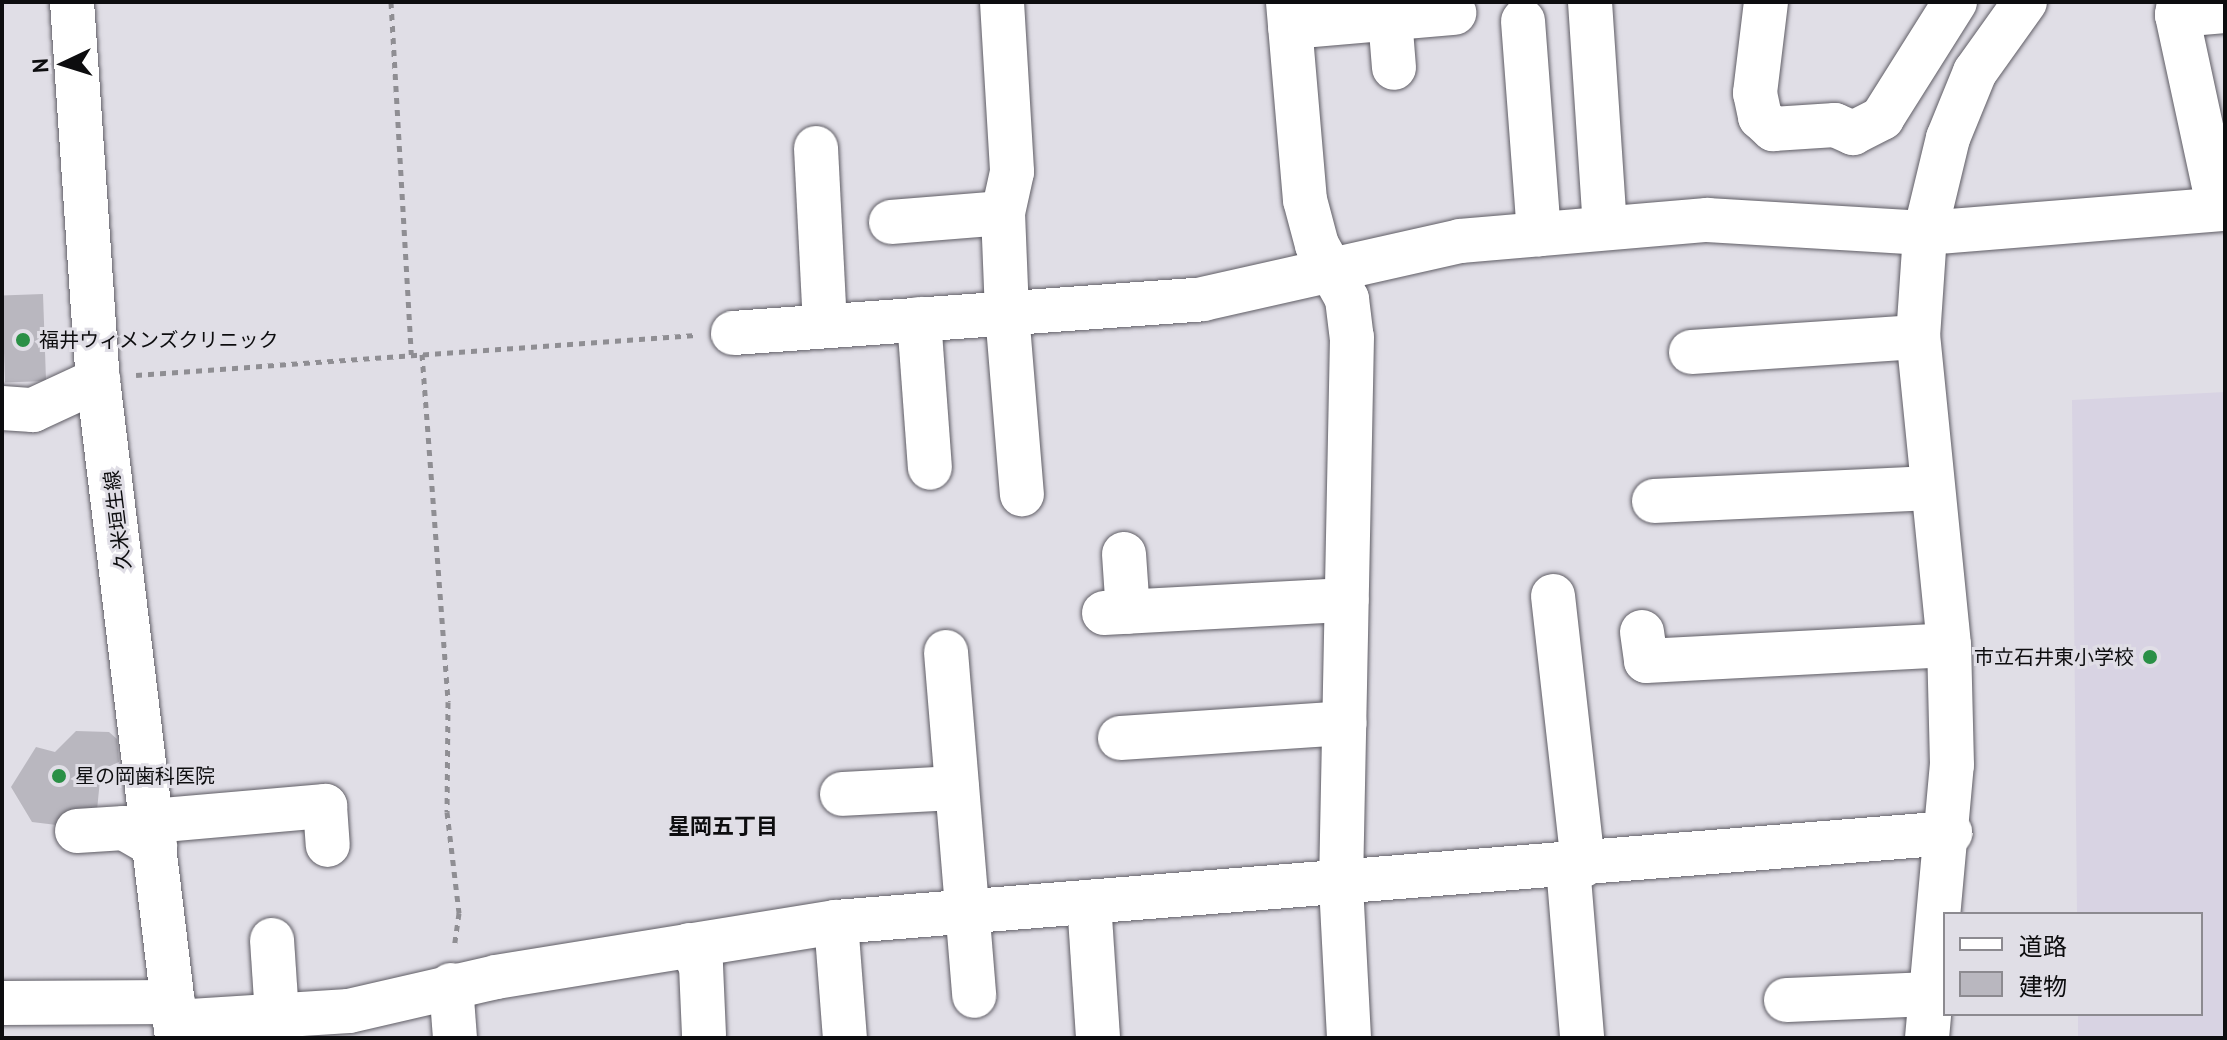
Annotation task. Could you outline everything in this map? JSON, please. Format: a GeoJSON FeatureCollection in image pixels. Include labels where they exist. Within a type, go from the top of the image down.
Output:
{"type":"FeatureCollection","features":[{"type":"Feature","properties":{"kind":"street","name":"久米垣生線"},"geometry":{"type":"LineString","coordinates":[[72,2],[98,380],[175,1021]]}},
{"type":"Feature","properties":{"kind":"street"},"geometry":{"type":"LineString","coordinates":[[1002,2],[1012,172],[1003,213],[1007,313],[1022,494]]}},
{"type":"Feature","properties":{"kind":"street"},"geometry":{"type":"LineString","coordinates":[[1590,2],[1605,228]]}},
{"type":"Feature","properties":{"kind":"street"},"geometry":{"type":"LineString","coordinates":[[1766,2],[1755,93],[1760,117],[1773,129],[1835,125],[1853,133],[1869,131],[1882,118],[1958,4],[1994,42]]}},
{"type":"Feature","properties":{"kind":"street"},"geometry":{"type":"LineString","coordinates":[[1927,1038],[1950,833],[1949,645],[1918,337],[1925,233],[1948,138],[1994,42],[2025,2]]}},
{"type":"Feature","properties":{"kind":"street"},"geometry":{"type":"LineString","coordinates":[[733,333],[1203,299],[1331,267],[1539,234],[1605,228],[1707,220],[1925,233],[2222,209],[2178,9],[2225,11]]}},
{"type":"Feature","properties":{"kind":"street"},"geometry":{"type":"LineString","coordinates":[[1349,1038],[1341,885],[1352,337],[1347,299],[1305,200],[1289,14],[1390,18],[1454,13]]}},
{"type":"Feature","properties":{"kind":"street"},"geometry":{"type":"LineString","coordinates":[[1390,18],[1394,68]]}},
{"type":"Feature","properties":{"kind":"street"},"geometry":{"type":"LineString","coordinates":[[1523,21],[1539,234]]}},
{"type":"Feature","properties":{"kind":"street"},"geometry":{"type":"LineString","coordinates":[[816,148],[825,326]]}},
{"type":"Feature","properties":{"kind":"street"},"geometry":{"type":"LineString","coordinates":[[891,222],[1003,213]]}},
{"type":"Feature","properties":{"kind":"street"},"geometry":{"type":"LineString","coordinates":[[919,319],[930,468]]}},
{"type":"Feature","properties":{"kind":"street"},"geometry":{"type":"LineString","coordinates":[[1691,352],[1918,337]]}},
{"type":"Feature","properties":{"kind":"street"},"geometry":{"type":"LineString","coordinates":[[2,408],[33,410],[98,380]]}},
{"type":"Feature","properties":{"kind":"street"},"geometry":{"type":"LineString","coordinates":[[1654,501],[1720,484],[1931,488]]}},
{"type":"Feature","properties":{"kind":"street"},"geometry":{"type":"LineString","coordinates":[[1124,554],[1116,613],[1347,600]]}},
{"type":"Feature","properties":{"kind":"street"},"geometry":{"type":"LineString","coordinates":[[1553,596],[1576,866],[1582,1038]]}},
{"type":"Feature","properties":{"kind":"street"},"geometry":{"type":"LineString","coordinates":[[1642,632],[1646,661],[1949,645]]}},
{"type":"Feature","properties":{"kind":"street"},"geometry":{"type":"LineString","coordinates":[[946,652],[974,996]]}},
{"type":"Feature","properties":{"kind":"street"},"geometry":{"type":"LineString","coordinates":[[1120,738],[1344,723]]}},
{"type":"Feature","properties":{"kind":"street"},"geometry":{"type":"LineString","coordinates":[[842,794],[957,788]]}},
{"type":"Feature","properties":{"kind":"street"},"geometry":{"type":"LineString","coordinates":[[77,831],[124,828],[154,833],[325,806],[328,845]]}},
{"type":"Feature","properties":{"kind":"street"},"geometry":{"type":"LineString","coordinates":[[15,1015],[175,1021],[349,1011],[451,985],[836,922],[1341,885],[1950,833]]}},
{"type":"Feature","properties":{"kind":"street"},"geometry":{"type":"LineString","coordinates":[[1089,902],[1098,1038]]}},
{"type":"Feature","properties":{"kind":"street"},"geometry":{"type":"LineString","coordinates":[[836,922],[845,1038]]}},
{"type":"Feature","properties":{"kind":"street"},"geometry":{"type":"LineString","coordinates":[[272,940],[277,1016]]}},
{"type":"Feature","properties":{"kind":"street"},"geometry":{"type":"LineString","coordinates":[[689,945],[701,966],[704,1035]]}},
{"type":"Feature","properties":{"kind":"street"},"geometry":{"type":"LineString","coordinates":[[451,985],[455,1038]]}},
{"type":"Feature","properties":{"kind":"street"},"geometry":{"type":"LineString","coordinates":[[1786,1000],[1932,994]]}},
{"type":"Feature","properties":{"kind":"path"},"geometry":{"type":"LineString","coordinates":[[391,2],[411,354]]}},
{"type":"Feature","properties":{"kind":"path"},"geometry":{"type":"LineString","coordinates":[[98,380],[411,354],[733,333]]}},
{"type":"Feature","properties":{"kind":"path"},"geometry":{"type":"LineString","coordinates":[[422,354],[459,913],[451,985]]}},
{"type":"Feature","properties":{"kind":"shaded area","name":"市立石井東小学校"},"geometry":{"type":"Polygon","coordinates":[[[2225,392],[2225,1038],[2078,1038],[2078,1016],[2203,1016],[2203,912],[2077,912],[2072,400],[2225,392]]]}},
{"type":"Feature","properties":{"kind":"building","name":"福井ウィメンズクリニック"},"geometry":{"type":"Polygon","coordinates":[[[43,294],[46,381],[5,382],[2,295],[43,294]]]}},
{"type":"Feature","properties":{"kind":"building","name":"星の岡歯科医院"},"geometry":{"type":"Polygon","coordinates":[[[76,731],[109,732],[117,739],[119,762],[101,770],[96,820],[73,827],[32,822],[11,787],[36,747],[55,752],[76,731]]]}},
{"type":"Feature","properties":{"kind":"place","name":"福井ウィメンズクリニック"},"geometry":{"type":"Point","coordinates":[23,340]}},
{"type":"Feature","properties":{"kind":"place","name":"市立石井東小学校"},"geometry":{"type":"Point","coordinates":[2150,657]}},
{"type":"Feature","properties":{"kind":"place","name":"星の岡歯科医院"},"geometry":{"type":"Point","coordinates":[59,776]}},
{"type":"Feature","properties":{"kind":"district","name":"星岡五丁目"},"geometry":{"type":"Point","coordinates":[723,827]}}]}
